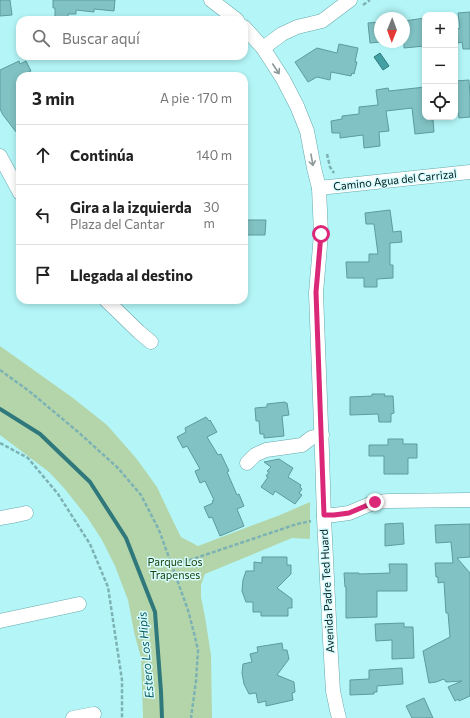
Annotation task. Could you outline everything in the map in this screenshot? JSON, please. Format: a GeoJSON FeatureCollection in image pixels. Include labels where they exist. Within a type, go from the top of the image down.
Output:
{"type":"FeatureCollection","features":[{"type":"Feature","properties":{"kind":"street"},"geometry":{"type":"LineString","coordinates":[[211,0],[232,16]]}},
{"type":"Feature","properties":{"kind":"street"},"geometry":{"type":"LineString","coordinates":[[263,48],[282,34],[322,21],[355,4]]}},
{"type":"Feature","properties":{"kind":"street","name":"Avenida Padre Ted Huard"},"geometry":{"type":"LineString","coordinates":[[248,31],[263,48],[283,79],[297,106],[307,131],[319,188],[321,234],[316,292],[324,516],[333,691],[339,718]]}},
{"type":"Feature","properties":{"kind":"street"},"geometry":{"type":"LineString","coordinates":[[0,156],[16,186]]}},
{"type":"Feature","properties":{"kind":"street","name":"Camino Agua del Carrizal"},"geometry":{"type":"LineString","coordinates":[[319,188],[470,172]]}},
{"type":"Feature","properties":{"kind":"street"},"geometry":{"type":"LineString","coordinates":[[110,304],[151,342]]}},
{"type":"Feature","properties":{"kind":"street"},"geometry":{"type":"LineString","coordinates":[[302,445],[311,438],[322,435]]}},
{"type":"Feature","properties":{"kind":"street"},"geometry":{"type":"LineString","coordinates":[[247,463],[255,455],[266,450],[302,445],[322,452]]}},
{"type":"Feature","properties":{"kind":"street"},"geometry":{"type":"LineString","coordinates":[[324,516],[349,513],[375,502],[470,500]]}},
{"type":"Feature","properties":{"kind":"street"},"geometry":{"type":"LineString","coordinates":[[0,518],[26,513]]}},
{"type":"Feature","properties":{"kind":"street"},"geometry":{"type":"LineString","coordinates":[[0,621],[79,604]]}},
{"type":"Feature","properties":{"kind":"street"},"geometry":{"type":"LineString","coordinates":[[73,718],[94,714]]}},
{"type":"Feature","properties":{"kind":"path"},"geometry":{"type":"LineString","coordinates":[[355,4],[370,0]]}},
{"type":"Feature","properties":{"kind":"path"},"geometry":{"type":"LineString","coordinates":[[326,153],[330,167],[335,174]]}},
{"type":"Feature","properties":{"kind":"path"},"geometry":{"type":"LineString","coordinates":[[0,370],[35,396],[77,431],[118,468],[141,495],[159,530],[188,610],[198,650],[191,718]]}},
{"type":"Feature","properties":{"kind":"path"},"geometry":{"type":"LineString","coordinates":[[0,443],[28,458],[58,494],[90,544],[108,587],[122,680],[122,718]]}},
{"type":"Feature","properties":{"kind":"path"},"geometry":{"type":"LineString","coordinates":[[172,566],[297,524],[314,521],[324,516]]}},
{"type":"Feature","properties":{"kind":"green space","name":"Parque Los Trapenses"},"geometry":{"type":"Polygon","coordinates":[[[0,346],[73,398],[107,425],[136,458],[157,487],[181,537],[198,546],[310,502],[310,539],[292,538],[205,574],[201,585],[201,597],[211,655],[212,718],[143,718],[141,658],[128,600],[115,566],[102,540],[87,517],[49,472],[0,435],[0,346]]]}},
{"type":"Feature","properties":{"kind":"water"},"geometry":{"type":"Polygon","coordinates":[[[380,53],[389,66],[383,70],[374,57],[380,53]]]}},
{"type":"Feature","properties":{"kind":"building"},"geometry":{"type":"Polygon","coordinates":[[[0,0],[10,0],[12,15],[0,16],[0,0]]]}},
{"type":"Feature","properties":{"kind":"building"},"geometry":{"type":"Polygon","coordinates":[[[53,0],[115,0],[114,11],[94,9],[94,12],[76,10],[76,14],[68,14],[68,16],[55,16],[55,8],[53,8],[53,0]]]}},
{"type":"Feature","properties":{"kind":"building"},"geometry":{"type":"Polygon","coordinates":[[[470,12],[470,49],[463,49],[462,42],[458,43],[458,29],[460,28],[458,13],[470,12]]]}},
{"type":"Feature","properties":{"kind":"building"},"geometry":{"type":"Polygon","coordinates":[[[422,18],[422,46],[410,47],[410,20],[422,18]]]}},
{"type":"Feature","properties":{"kind":"building"},"geometry":{"type":"Polygon","coordinates":[[[374,22],[374,43],[370,43],[368,23],[374,22]]]}},
{"type":"Feature","properties":{"kind":"building"},"geometry":{"type":"Polygon","coordinates":[[[339,44],[358,48],[354,74],[352,73],[351,76],[331,72],[330,80],[317,77],[308,82],[295,62],[317,48],[337,53],[339,44]]]}},
{"type":"Feature","properties":{"kind":"building"},"geometry":{"type":"Polygon","coordinates":[[[19,61],[20,64],[26,61],[31,71],[16,72],[16,132],[0,109],[0,70],[19,61]]]}},
{"type":"Feature","properties":{"kind":"building"},"geometry":{"type":"Polygon","coordinates":[[[469,80],[470,117],[459,118],[458,81],[469,80]]]}},
{"type":"Feature","properties":{"kind":"building"},"geometry":{"type":"Polygon","coordinates":[[[422,87],[422,120],[433,120],[434,132],[415,134],[412,108],[386,111],[389,131],[379,132],[380,146],[364,148],[363,135],[340,138],[340,133],[332,133],[331,121],[342,119],[342,116],[359,114],[359,107],[378,105],[376,90],[388,88],[389,91],[422,87]]]}},
{"type":"Feature","properties":{"kind":"building"},"geometry":{"type":"Polygon","coordinates":[[[390,210],[393,232],[401,231],[402,242],[390,243],[390,265],[393,265],[393,278],[377,279],[377,287],[364,287],[364,278],[347,278],[346,262],[369,262],[369,254],[378,254],[374,224],[366,224],[365,213],[390,210]]]}},
{"type":"Feature","properties":{"kind":"building"},"geometry":{"type":"Polygon","coordinates":[[[248,220],[266,220],[265,235],[248,235],[248,220]]]}},
{"type":"Feature","properties":{"kind":"building"},"geometry":{"type":"Polygon","coordinates":[[[372,394],[385,394],[384,396],[393,396],[394,413],[391,414],[391,422],[379,422],[378,414],[350,415],[350,397],[372,396],[372,394]]]}},
{"type":"Feature","properties":{"kind":"building"},"geometry":{"type":"Polygon","coordinates":[[[287,403],[289,415],[282,416],[284,436],[264,438],[264,434],[260,434],[259,421],[256,421],[255,408],[267,407],[267,404],[287,403]]]}},
{"type":"Feature","properties":{"kind":"building"},"geometry":{"type":"Polygon","coordinates":[[[206,417],[209,421],[210,420],[217,432],[207,437],[218,455],[221,454],[229,471],[227,472],[237,495],[239,494],[244,506],[237,509],[244,526],[220,536],[212,517],[209,518],[204,507],[213,503],[212,501],[214,500],[205,481],[200,483],[195,471],[200,469],[187,446],[183,448],[177,437],[186,432],[185,428],[206,417]]]}},
{"type":"Feature","properties":{"kind":"building"},"geometry":{"type":"Polygon","coordinates":[[[388,439],[403,439],[403,444],[417,444],[417,458],[408,458],[408,474],[384,474],[384,456],[369,456],[369,445],[388,445],[388,439]]]}},
{"type":"Feature","properties":{"kind":"building"},"geometry":{"type":"Polygon","coordinates":[[[279,459],[293,468],[288,477],[301,485],[300,487],[302,489],[299,493],[302,495],[295,504],[275,491],[273,495],[261,487],[268,477],[266,476],[269,472],[267,471],[271,467],[264,462],[279,459]]]}},
{"type":"Feature","properties":{"kind":"building"},"geometry":{"type":"Polygon","coordinates":[[[403,523],[404,544],[385,546],[385,524],[403,523]]]}},
{"type":"Feature","properties":{"kind":"building"},"geometry":{"type":"Polygon","coordinates":[[[470,524],[470,557],[457,558],[470,573],[470,696],[459,701],[458,699],[455,701],[448,687],[462,681],[446,682],[444,679],[429,683],[423,651],[450,637],[448,613],[446,613],[444,582],[438,583],[435,563],[453,563],[451,542],[436,543],[435,525],[470,524]]]}},
{"type":"Feature","properties":{"kind":"building"},"geometry":{"type":"Polygon","coordinates":[[[262,557],[287,557],[287,565],[291,565],[291,574],[277,588],[292,599],[292,608],[288,608],[288,616],[261,616],[261,612],[253,612],[253,602],[246,602],[242,591],[246,571],[254,571],[254,562],[262,563],[262,557]]]}},
{"type":"Feature","properties":{"kind":"building"},"geometry":{"type":"Polygon","coordinates":[[[389,564],[407,564],[407,591],[377,591],[377,617],[346,618],[346,587],[344,573],[390,573],[389,564]]]}},
{"type":"Feature","properties":{"kind":"building"},"geometry":{"type":"Polygon","coordinates":[[[404,623],[404,627],[413,627],[414,658],[392,659],[392,640],[376,641],[375,624],[404,623]]]}},
{"type":"Feature","properties":{"kind":"building"},"geometry":{"type":"Polygon","coordinates":[[[282,643],[283,650],[287,650],[289,659],[277,675],[294,682],[295,692],[292,693],[293,700],[266,706],[266,701],[258,703],[256,693],[249,694],[244,684],[242,673],[243,664],[252,662],[250,654],[258,652],[257,647],[282,643]]]}},
{"type":"Feature","properties":{"kind":"building"},"geometry":{"type":"Polygon","coordinates":[[[402,668],[403,684],[377,686],[377,692],[374,692],[374,694],[350,695],[350,680],[369,679],[369,670],[402,668]]]}},
{"type":"Feature","properties":{"kind":"building"},"geometry":{"type":"Polygon","coordinates":[[[424,698],[433,718],[412,718],[406,706],[424,698]]]}},
{"type":"Feature","properties":{"kind":"waterway","name":"Estero Los Hipis"},"geometry":{"type":"LineString","coordinates":[[0,409],[40,434],[90,482],[126,538],[155,612],[162,718]]}},
{"type":"Feature","properties":{"kind":"route"},"geometry":{"type":"LineString","coordinates":[[321,234],[316,292],[324,515],[349,513],[375,502]]}}]}
